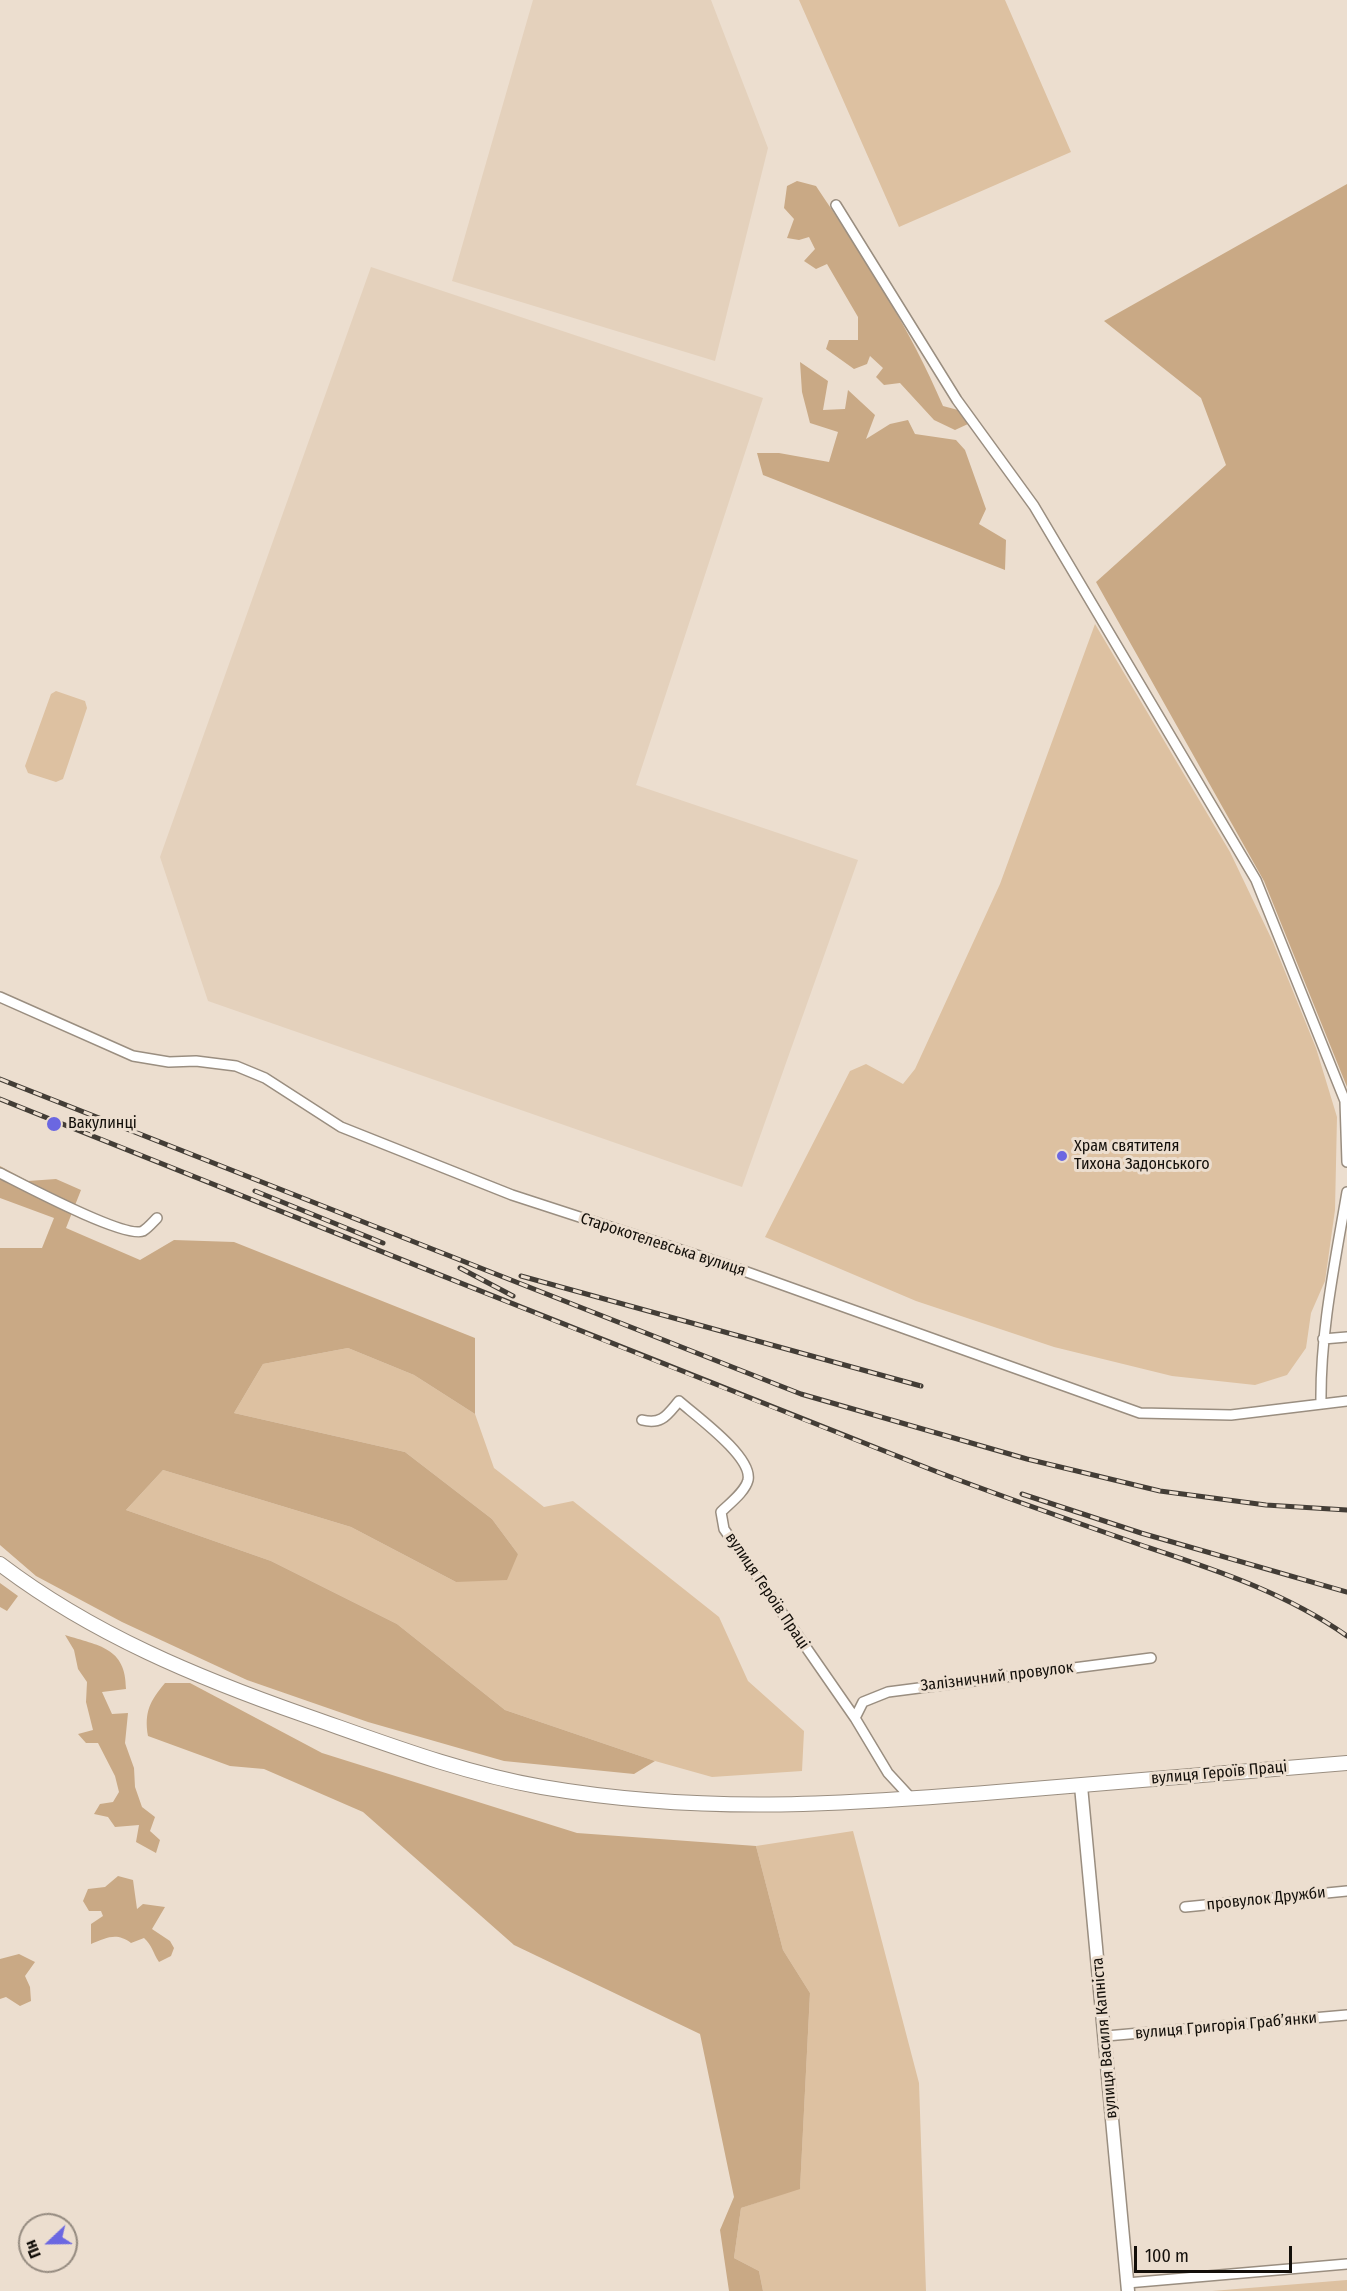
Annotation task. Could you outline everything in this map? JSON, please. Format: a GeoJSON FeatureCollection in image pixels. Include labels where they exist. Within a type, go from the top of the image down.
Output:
{"type":"FeatureCollection","features":[{"type":"Feature","properties":{"kind":"main road","name":"вулиця Героїв Праці"},"geometry":{"type":"LineString","coordinates":[[0,1564],[41,1595],[115,1637],[154,1655],[286,1709],[443,1762],[537,1786],[645,1801],[721,1806],[830,1805],[1347,1763]]}},
{"type":"Feature","properties":{"kind":"street"},"geometry":{"type":"LineString","coordinates":[[836,205],[957,400],[1034,506],[1256,880],[1345,1101],[1347,1162]]}},
{"type":"Feature","properties":{"kind":"street","name":"Старокотелевська вулиця"},"geometry":{"type":"LineString","coordinates":[[0,997],[133,1056],[169,1062],[196,1061],[236,1066],[265,1078],[341,1127],[512,1195],[730,1266],[1140,1413],[1231,1415],[1347,1401]]}},
{"type":"Feature","properties":{"kind":"street"},"geometry":{"type":"LineString","coordinates":[[0,1173],[48,1198],[128,1232],[143,1231],[157,1218]]}},
{"type":"Feature","properties":{"kind":"street"},"geometry":{"type":"LineString","coordinates":[[1320,1404],[1323,1339],[1347,1192]]}},
{"type":"Feature","properties":{"kind":"street"},"geometry":{"type":"LineString","coordinates":[[1323,1339],[1347,1337]]}},
{"type":"Feature","properties":{"kind":"street","name":"вулиця Героїв Праці"},"geometry":{"type":"LineString","coordinates":[[642,1420],[655,1423],[663,1420],[679,1401],[739,1454],[747,1467],[748,1479],[744,1490],[722,1512],[724,1528],[855,1718],[888,1773],[912,1799]]}},
{"type":"Feature","properties":{"kind":"street","name":"Залізничний провулок"},"geometry":{"type":"LineString","coordinates":[[855,1718],[863,1702],[888,1692],[1151,1658]]}},
{"type":"Feature","properties":{"kind":"street","name":"вулиця Василя Капніста"},"geometry":{"type":"LineString","coordinates":[[1081,1786],[1106,2036],[1127,2287]]}},
{"type":"Feature","properties":{"kind":"street","name":"провулок Дружби"},"geometry":{"type":"LineString","coordinates":[[1185,1907],[1347,1891]]}},
{"type":"Feature","properties":{"kind":"street","name":"вулиця Григорія Грабʼянки"},"geometry":{"type":"LineString","coordinates":[[1106,2036],[1347,2016]]}},
{"type":"Feature","properties":{"kind":"street"},"geometry":{"type":"LineString","coordinates":[[1127,2287],[1347,2264]]}},
{"type":"Feature","properties":{"kind":"shaded area"},"geometry":{"type":"Polygon","coordinates":[[[533,0],[711,0],[768,148],[715,361],[452,281],[533,0]]]}},
{"type":"Feature","properties":{"kind":"shaded area"},"geometry":{"type":"Polygon","coordinates":[[[799,0],[1005,0],[1071,152],[899,227],[799,0]]]}},
{"type":"Feature","properties":{"kind":"shaded area"},"geometry":{"type":"Polygon","coordinates":[[[797,181],[816,186],[901,321],[943,406],[958,410],[968,424],[955,430],[934,420],[900,383],[884,385],[876,377],[883,368],[870,356],[867,364],[854,369],[826,349],[829,340],[858,340],[858,317],[827,264],[816,269],[804,261],[815,249],[809,237],[799,240],[787,238],[794,219],[784,208],[787,186],[797,181]]]}},
{"type":"Feature","properties":{"kind":"shaded area"},"geometry":{"type":"Polygon","coordinates":[[[1347,184],[1347,1087],[1264,881],[1096,582],[1226,465],[1201,398],[1104,321],[1347,184]]]}},
{"type":"Feature","properties":{"kind":"shaded area"},"geometry":{"type":"Polygon","coordinates":[[[371,267],[763,398],[636,785],[858,860],[742,1187],[208,1001],[160,857],[371,267]]]}},
{"type":"Feature","properties":{"kind":"shaded area"},"geometry":{"type":"Polygon","coordinates":[[[800,362],[828,381],[823,410],[845,409],[848,390],[875,415],[866,439],[890,424],[908,420],[915,434],[956,440],[965,450],[986,509],[979,524],[1006,540],[1005,570],[763,475],[757,453],[779,453],[829,462],[838,432],[810,423],[802,392],[800,362]]]}},
{"type":"Feature","properties":{"kind":"shaded area"},"geometry":{"type":"Polygon","coordinates":[[[1095,624],[1230,852],[1273,942],[1316,1048],[1337,1117],[1335,1210],[1325,1281],[1311,1313],[1306,1348],[1287,1375],[1255,1385],[1172,1376],[1054,1347],[916,1301],[765,1237],[850,1071],[866,1064],[903,1084],[915,1069],[1000,884],[1095,624]]]}},
{"type":"Feature","properties":{"kind":"shaded area"},"geometry":{"type":"Polygon","coordinates":[[[56,691],[85,701],[87,708],[63,779],[56,782],[28,773],[25,766],[51,694],[56,691]]]}},
{"type":"Feature","properties":{"kind":"shaded area"},"geometry":{"type":"Polygon","coordinates":[[[0,1166],[28,1181],[56,1179],[81,1190],[66,1228],[140,1260],[174,1240],[234,1242],[475,1338],[475,1414],[414,1375],[348,1348],[263,1364],[234,1413],[405,1452],[492,1519],[518,1554],[507,1580],[456,1582],[351,1527],[163,1470],[126,1510],[271,1561],[397,1624],[505,1710],[655,1761],[634,1774],[504,1761],[368,1722],[247,1680],[122,1622],[36,1576],[0,1545],[0,1248],[42,1248],[54,1218],[0,1198],[0,1166]]]}},
{"type":"Feature","properties":{"kind":"shaded area"},"geometry":{"type":"Polygon","coordinates":[[[348,1348],[414,1375],[475,1414],[494,1468],[544,1507],[573,1501],[719,1617],[748,1681],[804,1731],[802,1771],[712,1777],[655,1761],[505,1710],[397,1624],[271,1561],[126,1510],[163,1470],[351,1527],[456,1582],[518,1554],[492,1519],[405,1452],[234,1413],[263,1364],[348,1348]]]}},
{"type":"Feature","properties":{"kind":"shaded area"},"geometry":{"type":"Polygon","coordinates":[[[0,1583],[18,1596],[7,1611],[0,1607],[0,1583]]]}},
{"type":"Feature","properties":{"kind":"shaded area"},"geometry":{"type":"Polygon","coordinates":[[[65,1635],[108,1650],[121,1664],[126,1689],[102,1692],[112,1714],[128,1713],[125,1743],[134,1768],[135,1787],[142,1807],[155,1817],[150,1831],[160,1840],[156,1853],[136,1842],[139,1825],[115,1827],[108,1817],[94,1814],[100,1804],[113,1802],[119,1792],[115,1776],[98,1743],[86,1743],[78,1734],[93,1730],[86,1702],[87,1682],[78,1669],[74,1650],[65,1635]]]}},
{"type":"Feature","properties":{"kind":"shaded area"},"geometry":{"type":"Polygon","coordinates":[[[165,1683],[190,1683],[322,1753],[577,1833],[756,1846],[783,1950],[810,1993],[800,2189],[741,2208],[734,2258],[759,2271],[763,2291],[729,2291],[720,2230],[734,2197],[700,2034],[514,1945],[363,1812],[264,1769],[230,1766],[148,1736],[149,1707],[165,1683]]]}},
{"type":"Feature","properties":{"kind":"shaded area"},"geometry":{"type":"Polygon","coordinates":[[[853,1831],[919,2083],[926,2291],[763,2291],[759,2271],[734,2258],[741,2208],[800,2188],[810,1993],[783,1950],[756,1846],[853,1831]]]}},
{"type":"Feature","properties":{"kind":"shaded area"},"geometry":{"type":"Polygon","coordinates":[[[118,1876],[133,1880],[137,1909],[143,1904],[165,1907],[152,1929],[170,1941],[174,1948],[171,1956],[159,1962],[144,1938],[131,1943],[121,1938],[111,1937],[91,1944],[91,1924],[103,1916],[101,1911],[89,1911],[83,1901],[88,1889],[105,1887],[118,1876]]]}},
{"type":"Feature","properties":{"kind":"shaded area"},"geometry":{"type":"Polygon","coordinates":[[[19,1954],[35,1962],[25,1976],[30,1987],[31,2001],[20,2006],[6,1997],[0,1999],[0,1959],[19,1954]]]}},
{"type":"Feature","properties":{"kind":"shaded area"},"geometry":{"type":"Polygon","coordinates":[[[1347,2280],[1347,2291],[1212,2291],[1347,2280]]]}},
{"type":"Feature","properties":{"kind":"railway"},"geometry":{"type":"LineString","coordinates":[[0,1079],[801,1394],[1027,1459],[1160,1491],[1266,1505],[1347,1510]]}},
{"type":"Feature","properties":{"kind":"railway"},"geometry":{"type":"LineString","coordinates":[[0,1099],[935,1471],[1248,1583],[1299,1607],[1347,1636]]}},
{"type":"Feature","properties":{"kind":"railway"},"geometry":{"type":"LineString","coordinates":[[255,1191],[383,1243]]}},
{"type":"Feature","properties":{"kind":"railway"},"geometry":{"type":"LineString","coordinates":[[460,1268],[513,1296]]}},
{"type":"Feature","properties":{"kind":"railway"},"geometry":{"type":"LineString","coordinates":[[521,1276],[921,1386]]}},
{"type":"Feature","properties":{"kind":"railway"},"geometry":{"type":"LineString","coordinates":[[1022,1494],[1141,1533],[1347,1592]]}},
{"type":"Feature","properties":{"kind":"place","name":"Вакулинці"},"geometry":{"type":"Point","coordinates":[54,1124]}},
{"type":"Feature","properties":{"kind":"place","name":"Храм святителя Тихона Задонського"},"geometry":{"type":"Point","coordinates":[1062,1156]}}]}
